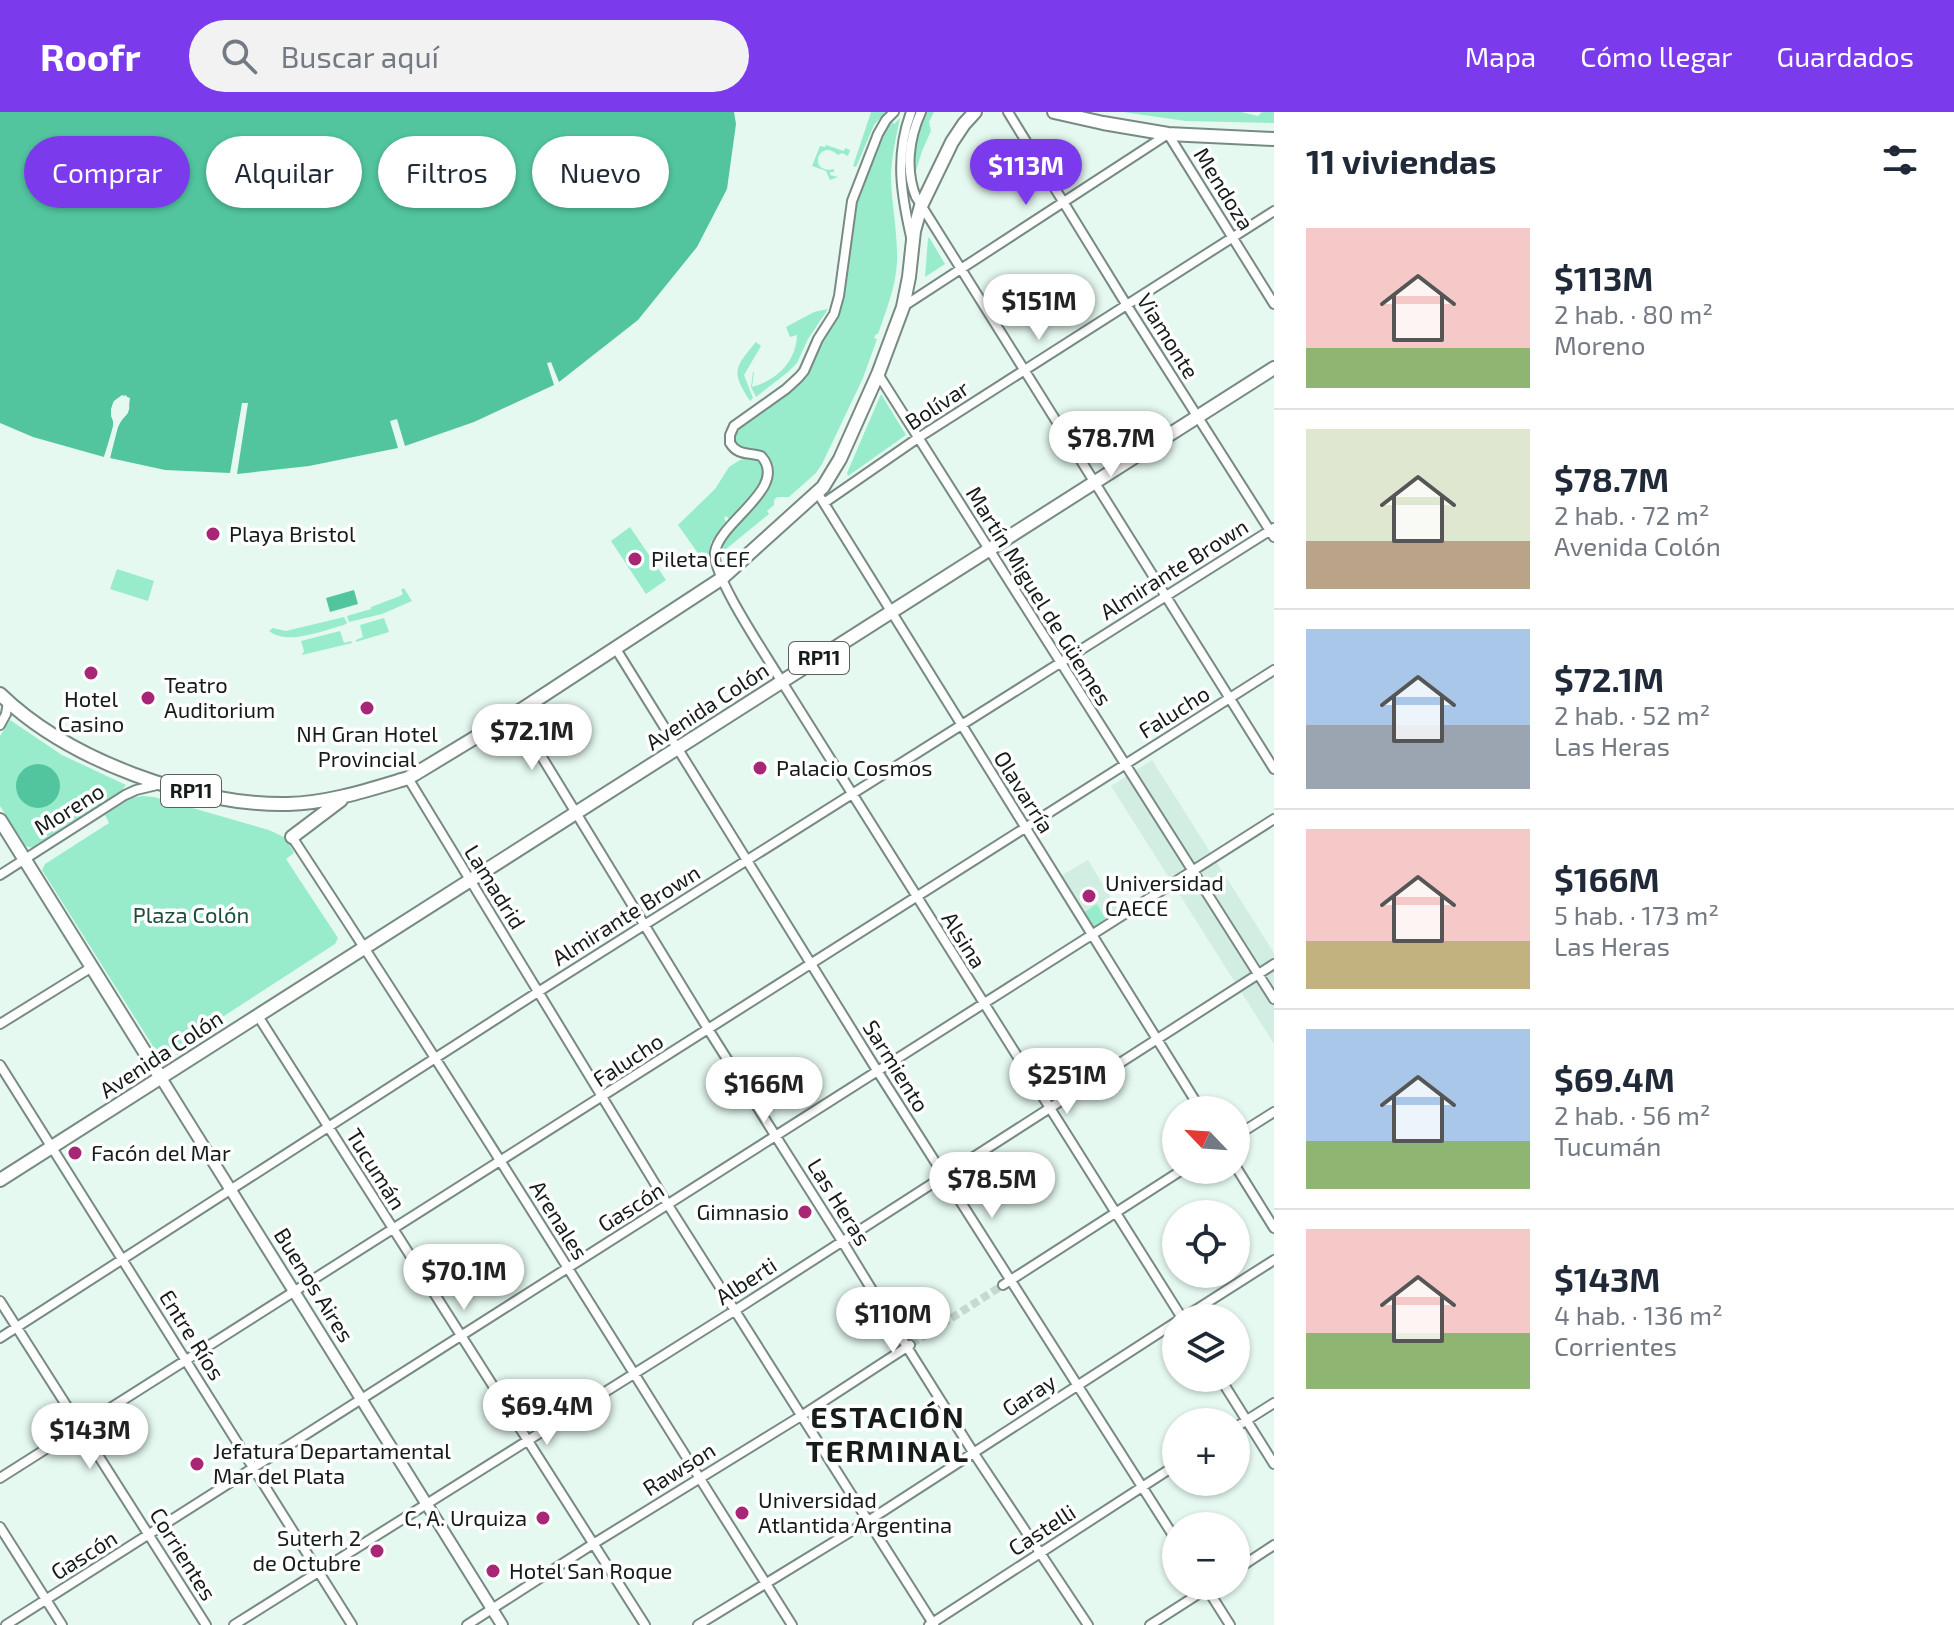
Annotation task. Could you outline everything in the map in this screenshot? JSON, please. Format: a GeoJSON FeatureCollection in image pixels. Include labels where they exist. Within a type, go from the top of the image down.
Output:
{"type":"FeatureCollection","features":[{"type":"Feature","properties":{"kind":"main road","name":"RP11"},"geometry":{"type":"LineString","coordinates":[[4,698],[37,725],[71,746],[116,767],[162,784],[223,798],[298,803],[347,796],[408,778],[616,649],[721,579],[820,498],[878,374],[903,307],[921,206],[952,142],[975,112]]}},
{"type":"Feature","properties":{"kind":"main road"},"geometry":{"type":"LineString","coordinates":[[1054,112],[1168,134],[1274,139]]}},
{"type":"Feature","properties":{"kind":"main road","name":"Avenida Colón"},"geometry":{"type":"LineString","coordinates":[[0,1180],[1274,368]]}},
{"type":"Feature","properties":{"kind":"main road","name":"RP11"},"geometry":{"type":"LineString","coordinates":[[292,837],[347,796]]}},
{"type":"Feature","properties":{"kind":"main road","name":"Buenos Aires"},"geometry":{"type":"LineString","coordinates":[[0,820],[161,1078]]}},
{"type":"Feature","properties":{"kind":"street"},"geometry":{"type":"LineString","coordinates":[[721,579],[715,561],[717,544],[760,494],[769,474],[766,461],[761,456],[734,449],[730,443],[732,430],[799,377],[834,314],[852,201],[878,134],[894,112]]}},
{"type":"Feature","properties":{"kind":"street"},"geometry":{"type":"LineString","coordinates":[[911,112],[903,137],[900,167],[913,246]]}},
{"type":"Feature","properties":{"kind":"street"},"geometry":{"type":"LineString","coordinates":[[921,112],[911,142],[909,169],[912,187],[921,206],[1274,769]]}},
{"type":"Feature","properties":{"kind":"street","name":"Viamonte"},"geometry":{"type":"LineString","coordinates":[[1008,112],[1126,304],[1273,532]]}},
{"type":"Feature","properties":{"kind":"street"},"geometry":{"type":"LineString","coordinates":[[903,307],[1168,134]]}},
{"type":"Feature","properties":{"kind":"street","name":"Mendoza"},"geometry":{"type":"LineString","coordinates":[[1168,134],[1274,304]]}},
{"type":"Feature","properties":{"kind":"street","name":"Bolívar"},"geometry":{"type":"LineString","coordinates":[[820,498],[1274,211]]}},
{"type":"Feature","properties":{"kind":"street","name":"Martín Miguel de Güemes"},"geometry":{"type":"LineString","coordinates":[[878,374],[1274,999]]}},
{"type":"Feature","properties":{"kind":"street","name":"Olavarría"},"geometry":{"type":"LineString","coordinates":[[820,498],[1192,1096]]}},
{"type":"Feature","properties":{"kind":"street","name":"Almirante Brown"},"geometry":{"type":"LineString","coordinates":[[0,1338],[961,724],[1273,532]]}},
{"type":"Feature","properties":{"kind":"street","name":"Alsina"},"geometry":{"type":"LineString","coordinates":[[721,579],[916,897],[1173,1304]]}},
{"type":"Feature","properties":{"kind":"street","name":"Sarmiento"},"geometry":{"type":"LineString","coordinates":[[616,649],[945,1176],[1007,1282],[1079,1385],[1162,1518]]}},
{"type":"Feature","properties":{"kind":"street","name":"Falucho"},"geometry":{"type":"LineString","coordinates":[[0,1478],[1274,670]]}},
{"type":"Feature","properties":{"kind":"street"},"geometry":{"type":"LineString","coordinates":[[0,725],[6,714],[4,698]]}},
{"type":"Feature","properties":{"kind":"street","name":"Las Heras"},"geometry":{"type":"LineString","coordinates":[[515,713],[708,1029],[973,1452],[1088,1625]]}},
{"type":"Feature","properties":{"kind":"street","name":"Lamadrid"},"geometry":{"type":"LineString","coordinates":[[408,778],[668,1205],[932,1624]]}},
{"type":"Feature","properties":{"kind":"street","name":"Moreno"},"geometry":{"type":"LineString","coordinates":[[0,875],[125,795],[162,784]]}},
{"type":"Feature","properties":{"kind":"street","name":"Gascón"},"geometry":{"type":"LineString","coordinates":[[6,1625],[1274,819]]}},
{"type":"Feature","properties":{"kind":"street","name":"Arenales"},"geometry":{"type":"LineString","coordinates":[[292,837],[501,1161],[792,1625]]}},
{"type":"Feature","properties":{"kind":"street","name":"Alberti"},"geometry":{"type":"LineString","coordinates":[[234,1625],[734,1311],[1274,964]]}},
{"type":"Feature","properties":{"kind":"street"},"geometry":{"type":"LineString","coordinates":[[0,1024],[92,967]]}},
{"type":"Feature","properties":{"kind":"street","name":"Tucumán"},"geometry":{"type":"LineString","coordinates":[[258,1016],[645,1625]]}},
{"type":"Feature","properties":{"kind":"street","name":"Entre Ríos"},"geometry":{"type":"LineString","coordinates":[[0,1065],[352,1625]]}},
{"type":"Feature","properties":{"kind":"street","name":"Buenos Aires"},"geometry":{"type":"LineString","coordinates":[[161,1078],[502,1625]]}},
{"type":"Feature","properties":{"kind":"street"},"geometry":{"type":"LineString","coordinates":[[1250,1127],[1274,1112]]}},
{"type":"Feature","properties":{"kind":"street"},"geometry":{"type":"LineString","coordinates":[[1007,1282],[1162,1183]]}},
{"type":"Feature","properties":{"kind":"street"},"geometry":{"type":"LineString","coordinates":[[1247,1184],[1274,1228]]}},
{"type":"Feature","properties":{"kind":"street"},"geometry":{"type":"LineString","coordinates":[[1204,1304],[1274,1260]]}},
{"type":"Feature","properties":{"kind":"street","name":"Corrientes"},"geometry":{"type":"LineString","coordinates":[[0,1301],[206,1625]]}},
{"type":"Feature","properties":{"kind":"street","name":"Garay"},"geometry":{"type":"LineString","coordinates":[[698,1625],[868,1521],[1162,1331]]}},
{"type":"Feature","properties":{"kind":"street","name":"Rawson"},"geometry":{"type":"LineString","coordinates":[[467,1625],[909,1346]]}},
{"type":"Feature","properties":{"kind":"street"},"geometry":{"type":"LineString","coordinates":[[1250,1418],[1274,1403]]}},
{"type":"Feature","properties":{"kind":"street"},"geometry":{"type":"LineString","coordinates":[[1250,1425],[1274,1464]]}},
{"type":"Feature","properties":{"kind":"street","name":"Castelli"},"geometry":{"type":"LineString","coordinates":[[932,1624],[1162,1474]]}},
{"type":"Feature","properties":{"kind":"street"},"geometry":{"type":"LineString","coordinates":[[0,1527],[62,1625]]}},
{"type":"Feature","properties":{"kind":"street"},"geometry":{"type":"LineString","coordinates":[[1250,1561],[1274,1545]]}},
{"type":"Feature","properties":{"kind":"street"},"geometry":{"type":"LineString","coordinates":[[1150,1625],[1188,1600]]}},
{"type":"Feature","properties":{"kind":"street"},"geometry":{"type":"LineString","coordinates":[[1216,1600],[1230,1625]]}},
{"type":"Feature","properties":{"kind":"shaded area"},"geometry":{"type":"Polygon","coordinates":[[[0,112],[734,112],[736,124],[727,189],[697,247],[638,320],[559,382],[551,362],[547,363],[554,385],[474,422],[405,446],[397,419],[390,421],[398,448],[309,466],[237,474],[248,403],[242,403],[230,473],[165,470],[110,458],[117,429],[129,409],[126,395],[114,401],[112,430],[104,457],[33,437],[0,423],[0,112]]]}},
{"type":"Feature","properties":{"kind":"shaded area"},"geometry":{"type":"Polygon","coordinates":[[[354,590],[358,604],[330,612],[326,598],[354,590]]]}},
{"type":"Feature","properties":{"kind":"shaded area"},"geometry":{"type":"Polygon","coordinates":[[[1152,760],[1274,953],[1274,1044],[1111,786],[1152,760]]]}},
{"type":"Feature","properties":{"kind":"shaded area"},"geometry":{"type":"Polygon","coordinates":[[[38,764],[54,770],[60,786],[54,802],[38,808],[22,802],[16,786],[22,770],[38,764]]]}},
{"type":"Feature","properties":{"kind":"shaded area","name":"Universidad CAECE"},"geometry":{"type":"Polygon","coordinates":[[[1088,860],[1121,914],[1091,933],[1057,878],[1088,860]]]}},
{"type":"Feature","properties":{"kind":"green space"},"geometry":{"type":"Polygon","coordinates":[[[871,112],[885,112],[874,125],[856,167],[853,166],[871,112]]]}},
{"type":"Feature","properties":{"kind":"green space"},"geometry":{"type":"Polygon","coordinates":[[[926,112],[934,112],[929,122],[931,131],[916,171],[913,169],[915,147],[926,112]]]}},
{"type":"Feature","properties":{"kind":"green space"},"geometry":{"type":"Polygon","coordinates":[[[1123,112],[1241,112],[1258,116],[1262,112],[1274,112],[1274,123],[1186,121],[1123,112]]]}},
{"type":"Feature","properties":{"kind":"green space"},"geometry":{"type":"Polygon","coordinates":[[[900,118],[891,174],[896,271],[863,378],[816,473],[789,497],[777,497],[767,511],[769,514],[720,554],[733,530],[765,492],[774,468],[764,453],[744,450],[734,444],[734,434],[792,388],[836,317],[856,199],[883,131],[891,121],[894,124],[900,118]]]}},
{"type":"Feature","properties":{"kind":"green space"},"geometry":{"type":"Polygon","coordinates":[[[820,146],[850,150],[848,156],[825,150],[821,153],[818,158],[820,167],[834,169],[830,175],[838,177],[830,180],[826,171],[812,166],[820,146]]]}},
{"type":"Feature","properties":{"kind":"green space"},"geometry":{"type":"Polygon","coordinates":[[[928,239],[945,264],[925,277],[928,239]]]}},
{"type":"Feature","properties":{"kind":"green space"},"geometry":{"type":"Polygon","coordinates":[[[828,309],[808,339],[797,363],[756,397],[751,387],[753,372],[752,387],[777,375],[793,354],[797,335],[790,337],[786,327],[814,312],[828,309]]]}},
{"type":"Feature","properties":{"kind":"green space"},"geometry":{"type":"Polygon","coordinates":[[[756,342],[761,346],[744,375],[753,398],[750,401],[740,383],[738,370],[739,364],[756,342]]]}},
{"type":"Feature","properties":{"kind":"green space"},"geometry":{"type":"Polygon","coordinates":[[[881,394],[906,435],[848,476],[847,473],[881,394]]]}},
{"type":"Feature","properties":{"kind":"green space"},"geometry":{"type":"Polygon","coordinates":[[[748,458],[759,462],[764,469],[763,477],[736,514],[730,520],[726,516],[724,518],[726,522],[711,542],[705,563],[678,525],[715,489],[729,467],[748,458]]]}},
{"type":"Feature","properties":{"kind":"green space"},"geometry":{"type":"Polygon","coordinates":[[[630,527],[666,580],[646,594],[611,541],[630,527]]]}},
{"type":"Feature","properties":{"kind":"green space"},"geometry":{"type":"Polygon","coordinates":[[[117,569],[154,581],[148,601],[110,589],[117,569]]]}},
{"type":"Feature","properties":{"kind":"green space"},"geometry":{"type":"Polygon","coordinates":[[[404,588],[412,601],[382,614],[349,622],[347,616],[400,596],[404,588]]]}},
{"type":"Feature","properties":{"kind":"green space"},"geometry":{"type":"Polygon","coordinates":[[[344,617],[347,623],[344,625],[306,636],[286,637],[269,631],[273,628],[286,631],[344,617]]]}},
{"type":"Feature","properties":{"kind":"green space"},"geometry":{"type":"Polygon","coordinates":[[[384,618],[389,632],[356,642],[363,637],[360,625],[384,618]]]}},
{"type":"Feature","properties":{"kind":"green space"},"geometry":{"type":"Polygon","coordinates":[[[340,631],[344,643],[352,643],[302,655],[301,641],[340,631]]]}},
{"type":"Feature","properties":{"kind":"green space"},"geometry":{"type":"Polygon","coordinates":[[[10,720],[62,755],[126,785],[33,848],[26,846],[0,806],[0,736],[10,720]]]}},
{"type":"Feature","properties":{"kind":"green space","name":"Plaza Colón"},"geometry":{"type":"Polygon","coordinates":[[[142,796],[269,830],[286,838],[294,853],[286,859],[338,938],[335,944],[164,1055],[156,1051],[42,870],[45,864],[109,823],[105,815],[132,798],[142,796]]]}},
{"type":"Feature","properties":{"kind":"green space"},"geometry":{"type":"Polygon","coordinates":[[[1097,904],[1107,922],[1091,933],[1083,913],[1097,904]]]}},
{"type":"Feature","properties":{"kind":"pier"},"geometry":{"type":"Polygon","coordinates":[[[122,395],[130,398],[128,413],[119,423],[109,462],[103,461],[114,423],[111,409],[114,401],[122,395]]]}},
{"type":"Feature","properties":{"kind":"tunnel"},"geometry":{"type":"LineString","coordinates":[[911,1344],[1003,1285]]}},
{"type":"Feature","properties":{"kind":"place","name":"Playa Bristol"},"geometry":{"type":"Point","coordinates":[213,534]}},
{"type":"Feature","properties":{"kind":"place","name":"Pileta CEF"},"geometry":{"type":"Point","coordinates":[635,559]}},
{"type":"Feature","properties":{"kind":"place","name":"Hotel Casino"},"geometry":{"type":"Point","coordinates":[91,673]}},
{"type":"Feature","properties":{"kind":"place","name":"Teatro Auditorium"},"geometry":{"type":"Point","coordinates":[148,698]}},
{"type":"Feature","properties":{"kind":"place","name":"NH Gran Hotel Provincial"},"geometry":{"type":"Point","coordinates":[367,708]}},
{"type":"Feature","properties":{"kind":"place","name":"Palacio Cosmos"},"geometry":{"type":"Point","coordinates":[760,768]}},
{"type":"Feature","properties":{"kind":"place","name":"Universidad CAECE"},"geometry":{"type":"Point","coordinates":[1089,896]}},
{"type":"Feature","properties":{"kind":"place","name":"Facón del Mar"},"geometry":{"type":"Point","coordinates":[75,1153]}},
{"type":"Feature","properties":{"kind":"place","name":"Gimnasio"},"geometry":{"type":"Point","coordinates":[805,1212]}},
{"type":"Feature","properties":{"kind":"place","name":"Jefatura Departamental Mar del Plata"},"geometry":{"type":"Point","coordinates":[197,1464]}},
{"type":"Feature","properties":{"kind":"place","name":"Universidad Atlantida Argentina"},"geometry":{"type":"Point","coordinates":[742,1513]}},
{"type":"Feature","properties":{"kind":"place","name":"C, A. Urquiza"},"geometry":{"type":"Point","coordinates":[543,1518]}},
{"type":"Feature","properties":{"kind":"place","name":"Suterh 2 de Octubre"},"geometry":{"type":"Point","coordinates":[377,1551]}},
{"type":"Feature","properties":{"kind":"place","name":"Hotel San Roque"},"geometry":{"type":"Point","coordinates":[493,1571]}},
{"type":"Feature","properties":{"kind":"district","name":"ESTACIÓN TERMINAL"},"geometry":{"type":"Point","coordinates":[888,1435]}}]}
